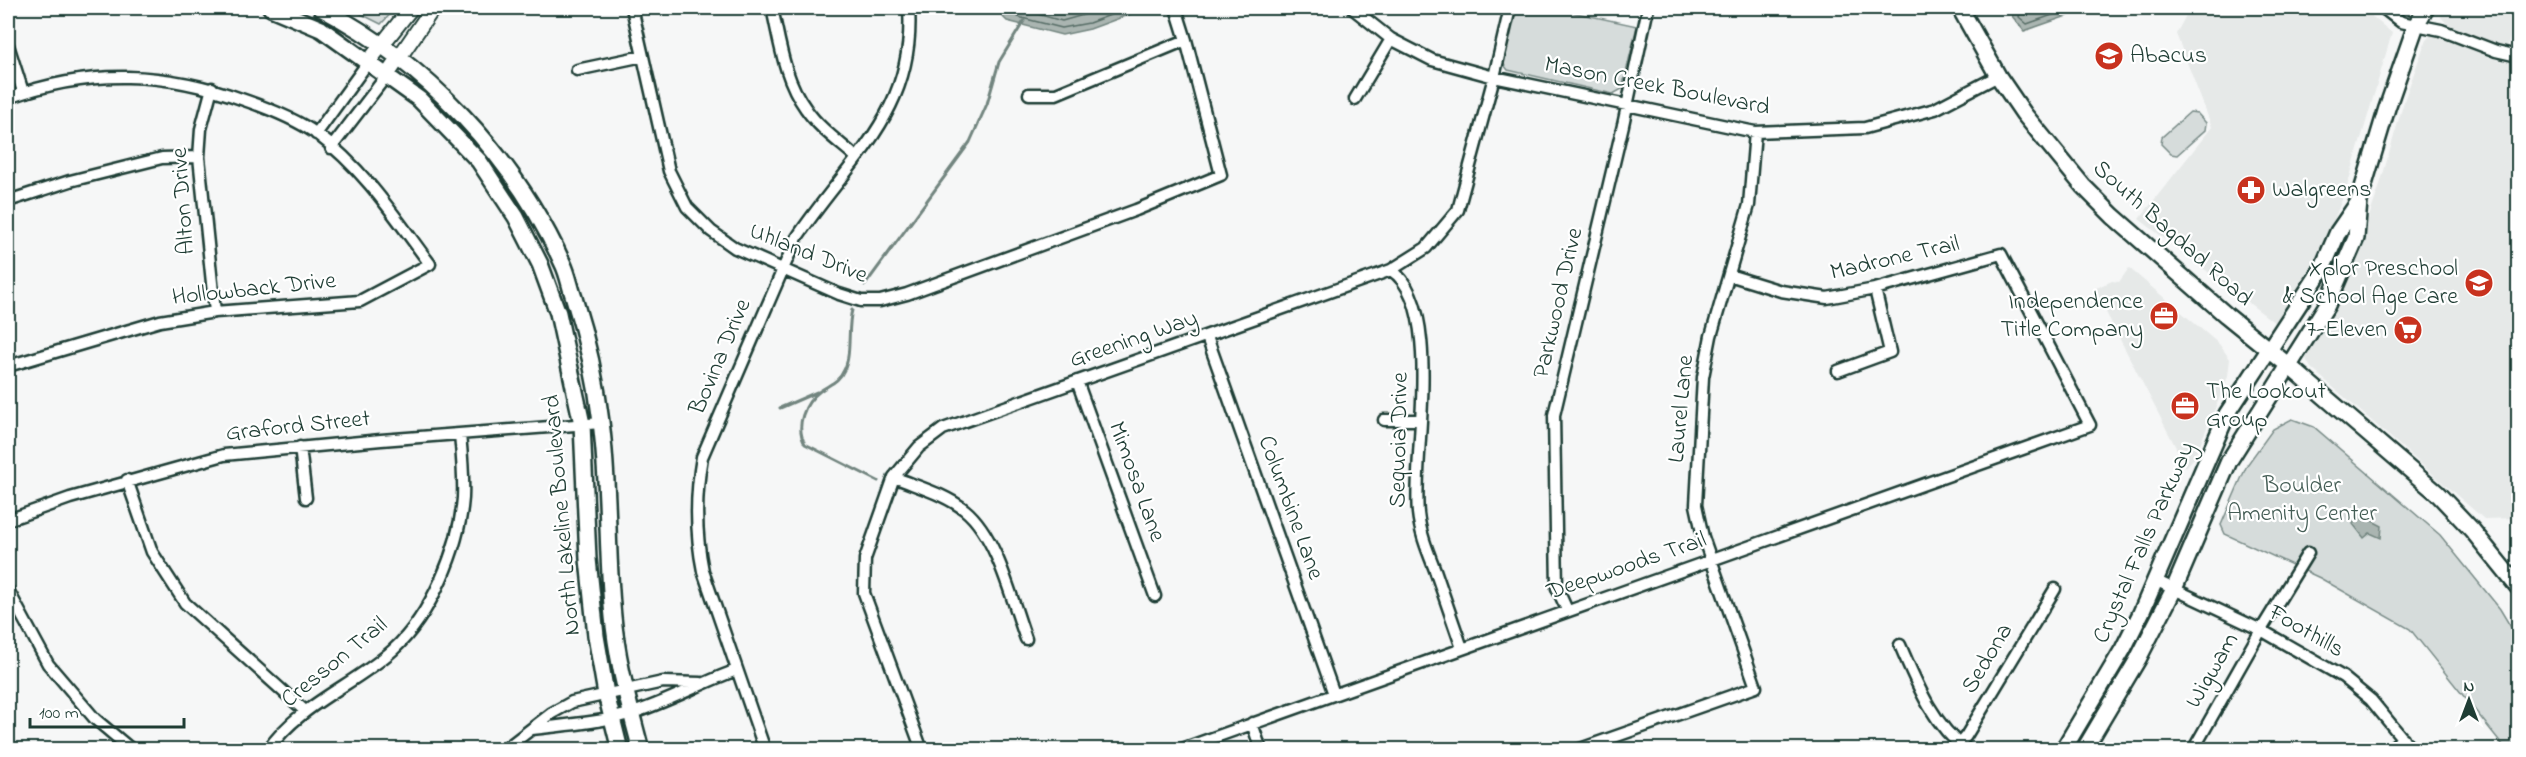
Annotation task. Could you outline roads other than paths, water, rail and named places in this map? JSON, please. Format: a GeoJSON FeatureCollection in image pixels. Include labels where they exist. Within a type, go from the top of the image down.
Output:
{"type":"FeatureCollection","features":[{"type":"Feature","properties":{"kind":"main road","name":"North Lakeline Boulevard"},"geometry":{"type":"LineString","coordinates":[[271,8],[321,29],[369,61],[419,99],[479,161],[516,217],[540,264],[558,313],[582,424],[588,559],[596,636],[611,718],[620,750]]}},
{"type":"Feature","properties":{"kind":"main road","name":"North Lakeline Boulevard"},"geometry":{"type":"LineString","coordinates":[[321,8],[359,27],[382,43],[455,110],[503,162],[533,207],[564,265],[589,347],[602,423],[614,626],[625,690],[641,750]]}},
{"type":"Feature","properties":{"kind":"main road","name":"South Bagdad Road"},"geometry":{"type":"LineString","coordinates":[[1960,8],[1998,76],[2048,146],[2083,186],[2113,216],[2437,493],[2472,530],[2518,587]]}},
{"type":"Feature","properties":{"kind":"main road","name":"Crystal Falls Parkway"},"geometry":{"type":"LineString","coordinates":[[2084,750],[2138,660],[2175,589],[2229,461],[2327,305],[2356,238],[2359,201],[2387,108],[2416,26],[2426,8]]}},
{"type":"Feature","properties":{"kind":"main road","name":"Crystal Falls Parkway"},"geometry":{"type":"LineString","coordinates":[[2063,750],[2123,650],[2157,581],[2227,414],[2322,269],[2338,232],[2359,201]]}},
{"type":"Feature","properties":{"kind":"main road"},"geometry":{"type":"LineString","coordinates":[[2210,454],[2229,461]]}},
{"type":"Feature","properties":{"kind":"street"},"geometry":{"type":"LineString","coordinates":[[316,134],[382,43],[411,8]]}},
{"type":"Feature","properties":{"kind":"street"},"geometry":{"type":"LineString","coordinates":[[8,98],[70,80],[121,76],[160,78],[212,88],[266,108],[316,134],[331,148],[387,75],[433,8]]}},
{"type":"Feature","properties":{"kind":"street","name":"Uhland Drive"},"geometry":{"type":"LineString","coordinates":[[632,8],[669,171],[687,207],[711,231],[735,248],[839,294],[861,301],[880,301],[907,294],[1221,175],[1186,40]]}},
{"type":"Feature","properties":{"kind":"street"},"geometry":{"type":"LineString","coordinates":[[772,8],[792,86],[806,109],[823,129],[856,158]]}},
{"type":"Feature","properties":{"kind":"street","name":"Bovina Drive"},"geometry":{"type":"LineString","coordinates":[[765,750],[703,571],[697,545],[697,488],[702,457],[795,239],[888,114],[898,92],[909,44],[909,8]]}},
{"type":"Feature","properties":{"kind":"street"},"geometry":{"type":"LineString","coordinates":[[1029,94],[1056,94],[1186,40],[1176,8]]}},
{"type":"Feature","properties":{"kind":"street","name":"Mason Creek Boulevard"},"geometry":{"type":"LineString","coordinates":[[1352,8],[1391,39],[1432,60],[1494,77],[1755,132],[1865,128],[1935,109],[1998,76]]}},
{"type":"Feature","properties":{"kind":"street","name":"Greening Way"},"geometry":{"type":"LineString","coordinates":[[922,750],[864,593],[865,559],[894,477],[919,447],[943,429],[1391,270],[1426,248],[1458,210],[1510,8]]}},
{"type":"Feature","properties":{"kind":"street","name":"Parkwood Drive"},"geometry":{"type":"LineString","coordinates":[[1567,610],[1557,588],[1554,415],[1648,8]]}},
{"type":"Feature","properties":{"kind":"street"},"geometry":{"type":"LineString","coordinates":[[2383,8],[2401,22],[2441,30],[2496,51],[2518,56]]}},
{"type":"Feature","properties":{"kind":"street"},"geometry":{"type":"LineString","coordinates":[[1355,99],[1391,39]]}},
{"type":"Feature","properties":{"kind":"street"},"geometry":{"type":"LineString","coordinates":[[8,45],[23,92]]}},
{"type":"Feature","properties":{"kind":"street"},"geometry":{"type":"LineString","coordinates":[[577,70],[643,56]]}},
{"type":"Feature","properties":{"kind":"street","name":"Alton Drive"},"geometry":{"type":"LineString","coordinates":[[212,88],[201,129],[199,158],[215,312]]}},
{"type":"Feature","properties":{"kind":"street","name":"Laurel Lane"},"geometry":{"type":"LineString","coordinates":[[1590,747],[1756,687],[1701,526],[1696,505],[1703,377],[1711,336],[1749,205],[1755,132]]}},
{"type":"Feature","properties":{"kind":"street","name":"Hollowback Drive"},"geometry":{"type":"LineString","coordinates":[[8,366],[160,321],[215,312],[360,301],[430,264],[370,183],[331,148]]}},
{"type":"Feature","properties":{"kind":"street"},"geometry":{"type":"LineString","coordinates":[[8,201],[70,181],[162,158],[199,158]]}},
{"type":"Feature","properties":{"kind":"street","name":"Madrone Trail"},"geometry":{"type":"LineString","coordinates":[[1729,274],[1767,287],[1812,297],[1843,296],[2001,254],[2090,425]]}},
{"type":"Feature","properties":{"kind":"street","name":"Sequoia Drive"},"geometry":{"type":"LineString","coordinates":[[1391,270],[1402,277],[1404,282],[1420,332],[1422,349],[1417,494],[1420,526],[1462,648]]}},
{"type":"Feature","properties":{"kind":"street"},"geometry":{"type":"LineString","coordinates":[[1838,371],[1890,352],[1875,289]]}},
{"type":"Feature","properties":{"kind":"street","name":"Columbine Lane"},"geometry":{"type":"LineString","coordinates":[[1207,337],[1334,694]]}},
{"type":"Feature","properties":{"kind":"street","name":"Mimosa Lane"},"geometry":{"type":"LineString","coordinates":[[1077,381],[1155,596]]}},
{"type":"Feature","properties":{"kind":"street"},"geometry":{"type":"LineString","coordinates":[[1384,420],[1421,420]]}},
{"type":"Feature","properties":{"kind":"street","name":"Graford Street"},"geometry":{"type":"LineString","coordinates":[[8,520],[127,480],[224,455],[602,423]]}},
{"type":"Feature","properties":{"kind":"street","name":"Deepwoods Trail"},"geometry":{"type":"LineString","coordinates":[[1179,750],[2090,425]]}},
{"type":"Feature","properties":{"kind":"street","name":"Cresson Trail"},"geometry":{"type":"LineString","coordinates":[[268,750],[305,711],[393,649],[426,609],[442,577],[457,535],[463,498],[460,434]]}},
{"type":"Feature","properties":{"kind":"street"},"geometry":{"type":"LineString","coordinates":[[300,447],[306,498]]}},
{"type":"Feature","properties":{"kind":"street"},"geometry":{"type":"LineString","coordinates":[[894,477],[966,510],[979,525],[995,554],[1026,639]]}},
{"type":"Feature","properties":{"kind":"street"},"geometry":{"type":"LineString","coordinates":[[127,480],[152,552],[185,603],[305,711]]}},
{"type":"Feature","properties":{"kind":"street","name":"Wigwam"},"geometry":{"type":"LineString","coordinates":[[2193,750],[2308,553]]}},
{"type":"Feature","properties":{"kind":"street","name":"Foothills"},"geometry":{"type":"LineString","coordinates":[[2157,581],[2261,630],[2343,677],[2371,700],[2412,750]]}},
{"type":"Feature","properties":{"kind":"street","name":"Sedona"},"geometry":{"type":"LineString","coordinates":[[1960,748],[2055,589]]}},
{"type":"Feature","properties":{"kind":"street"},"geometry":{"type":"LineString","coordinates":[[8,590],[48,664],[95,719],[132,750]]}},
{"type":"Feature","properties":{"kind":"street"},"geometry":{"type":"LineString","coordinates":[[1900,645],[1925,700],[1943,729],[1960,748]]}},
{"type":"Feature","properties":{"kind":"street"},"geometry":{"type":"LineString","coordinates":[[532,729],[632,713],[684,694],[701,682],[737,670]]}},
{"type":"Feature","properties":{"kind":"street"},"geometry":{"type":"LineString","coordinates":[[504,750],[552,712],[572,702],[663,682],[701,682]]}},
{"type":"Feature","properties":{"kind":"street"},"geometry":{"type":"LineString","coordinates":[[1252,723],[1261,750]]}},
{"type":"Feature","properties":{"kind":"street"},"geometry":{"type":"LineString","coordinates":[[2389,750],[2403,738]]}},
{"type":"Feature","properties":{"kind":"street"},"geometry":{"type":"LineString","coordinates":[[1577,750],[1590,747]]}},
{"type":"Feature","properties":{"kind":"water"},"geometry":{"type":"Polygon","coordinates":[[[1014,8],[1135,8],[1136,12],[1090,29],[1062,35],[1007,21],[1003,17],[1014,8]]]}},
{"type":"Feature","properties":{"kind":"water"},"geometry":{"type":"Polygon","coordinates":[[[2022,8],[2079,8],[2076,13],[2024,31],[2012,16],[2013,11],[2022,8]]]}},
{"type":"Feature","properties":{"kind":"water"},"geometry":{"type":"Polygon","coordinates":[[[2359,514],[2382,526],[2381,538],[2370,533],[2364,538],[2353,524],[2359,514]]]}},
{"type":"Feature","properties":{"kind":"waterway"},"geometry":{"type":"LineString","coordinates":[[865,285],[970,142],[987,104],[999,62],[1024,21]]}},
{"type":"Feature","properties":{"kind":"waterway"},"geometry":{"type":"LineString","coordinates":[[852,310],[848,357],[844,370],[837,380],[814,396],[806,408],[801,422],[802,437],[805,444],[878,481]]}},
{"type":"Feature","properties":{"kind":"waterway"},"geometry":{"type":"LineString","coordinates":[[780,408],[817,392]]}},
{"type":"Feature","properties":{"kind":"place","name":"Abacus"},"geometry":{"type":"Point","coordinates":[2109,56]}},
{"type":"Feature","properties":{"kind":"place","name":"Walgreens"},"geometry":{"type":"Point","coordinates":[2251,190]}},
{"type":"Feature","properties":{"kind":"place","name":"Xplor Preschool & School Age Care"},"geometry":{"type":"Point","coordinates":[2479,283]}},
{"type":"Feature","properties":{"kind":"place","name":"Independence Title Company"},"geometry":{"type":"Point","coordinates":[2164,316]}},
{"type":"Feature","properties":{"kind":"place","name":"7-Eleven"},"geometry":{"type":"Point","coordinates":[2408,330]}},
{"type":"Feature","properties":{"kind":"place","name":"The Lookout Group"},"geometry":{"type":"Point","coordinates":[2185,406]}},
{"type":"Feature","properties":{"kind":"park label","name":"Boulder Amenity Center"},"geometry":{"type":"Point","coordinates":[2302,500]}}]}
